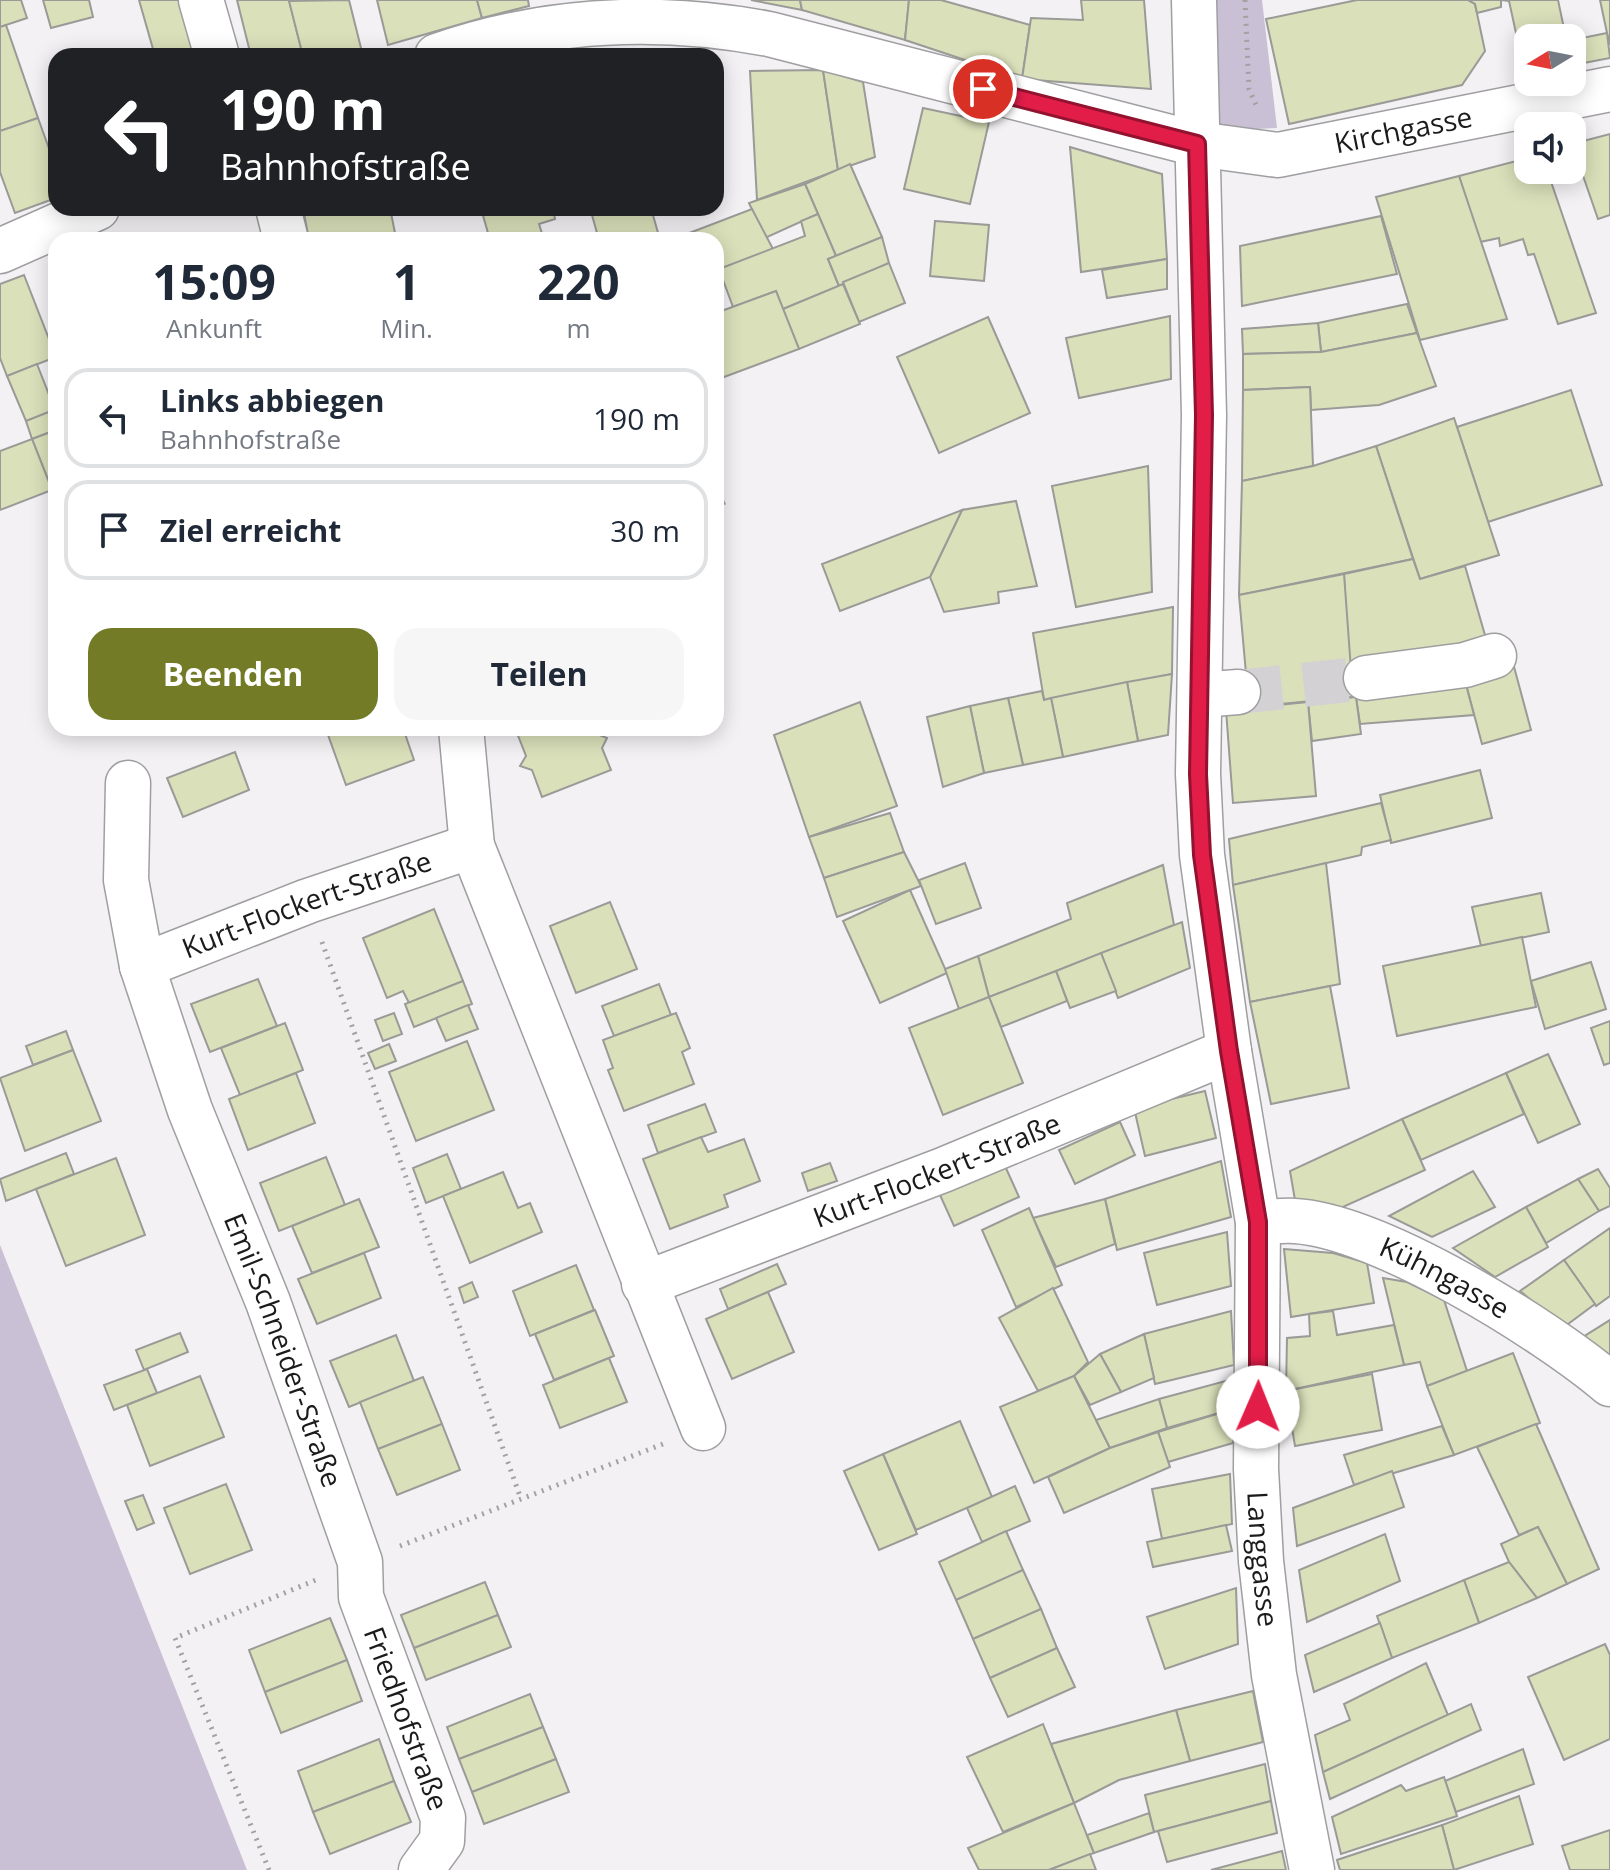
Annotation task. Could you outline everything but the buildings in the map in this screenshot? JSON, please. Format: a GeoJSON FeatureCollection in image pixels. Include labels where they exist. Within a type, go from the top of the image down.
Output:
{"type":"FeatureCollection","features":[{"type":"Feature","properties":{"kind":"street"},"geometry":{"type":"LineString","coordinates":[[201,0],[215,48]]}},
{"type":"Feature","properties":{"kind":"street","name":"Langgasse"},"geometry":{"type":"LineString","coordinates":[[1194,0],[1204,415],[1219,694],[1202,855],[1229,1051],[1258,1222],[1256,1469],[1261,1561],[1274,1675],[1312,1870]]}},
{"type":"Feature","properties":{"kind":"street","name":"Kirchgasse"},"geometry":{"type":"LineString","coordinates":[[463,48],[495,38],[573,23],[712,23],[769,34],[1197,144],[1278,155],[1610,89]]}},
{"type":"Feature","properties":{"kind":"street"},"geometry":{"type":"LineString","coordinates":[[55,232],[81,223]]}},
{"type":"Feature","properties":{"kind":"street"},"geometry":{"type":"LineString","coordinates":[[0,251],[48,234]]}},
{"type":"Feature","properties":{"kind":"street"},"geometry":{"type":"LineString","coordinates":[[1366,678],[1465,665],[1494,656]]}},
{"type":"Feature","properties":{"kind":"street"},"geometry":{"type":"LineString","coordinates":[[462,736],[472,846],[703,1428]]}},
{"type":"Feature","properties":{"kind":"street","name":"Emil-Schneider-Straße"},"geometry":{"type":"LineString","coordinates":[[128,783],[126,880],[142,966],[190,1110],[268,1302],[360,1562]]}},
{"type":"Feature","properties":{"kind":"street","name":"Kurt-Flockert-Straße"},"geometry":{"type":"LineString","coordinates":[[142,966],[308,901],[472,846]]}},
{"type":"Feature","properties":{"kind":"street","name":"Kurt-Flockert-Straße"},"geometry":{"type":"LineString","coordinates":[[644,1284],[943,1170],[1229,1051]]}},
{"type":"Feature","properties":{"kind":"street","name":"Kühngasse"},"geometry":{"type":"LineString","coordinates":[[1258,1222],[1296,1221],[1372,1241],[1454,1282],[1523,1322],[1610,1384]]}},
{"type":"Feature","properties":{"kind":"street","name":"Friedhofstraße"},"geometry":{"type":"LineString","coordinates":[[360,1562],[361,1597],[443,1818],[442,1841],[421,1870]]}},
{"type":"Feature","properties":{"kind":"path"},"geometry":{"type":"LineString","coordinates":[[1245,0],[1249,89],[1278,155]]}},
{"type":"Feature","properties":{"kind":"path"},"geometry":{"type":"LineString","coordinates":[[308,901],[521,1499]]}},
{"type":"Feature","properties":{"kind":"path"},"geometry":{"type":"LineString","coordinates":[[269,1870],[175,1638],[703,1428]]}},
{"type":"Feature","properties":{"kind":"shaded area"},"geometry":{"type":"Polygon","coordinates":[[[1212,0],[1262,0],[1277,128],[1214,131],[1212,0]]]}},
{"type":"Feature","properties":{"kind":"shaded area"},"geometry":{"type":"Polygon","coordinates":[[[0,1245],[247,1870],[0,1870],[0,1245]]]}},
{"type":"Feature","properties":{"kind":"tunnel"},"geometry":{"type":"LineString","coordinates":[[1238,692],[1366,678]]}},
{"type":"Feature","properties":{"kind":"route"},"geometry":{"type":"LineString","coordinates":[[983,89],[1197,144],[1204,415],[1198,774],[1202,855],[1211,934],[1258,1222],[1258,1407]]}}]}
